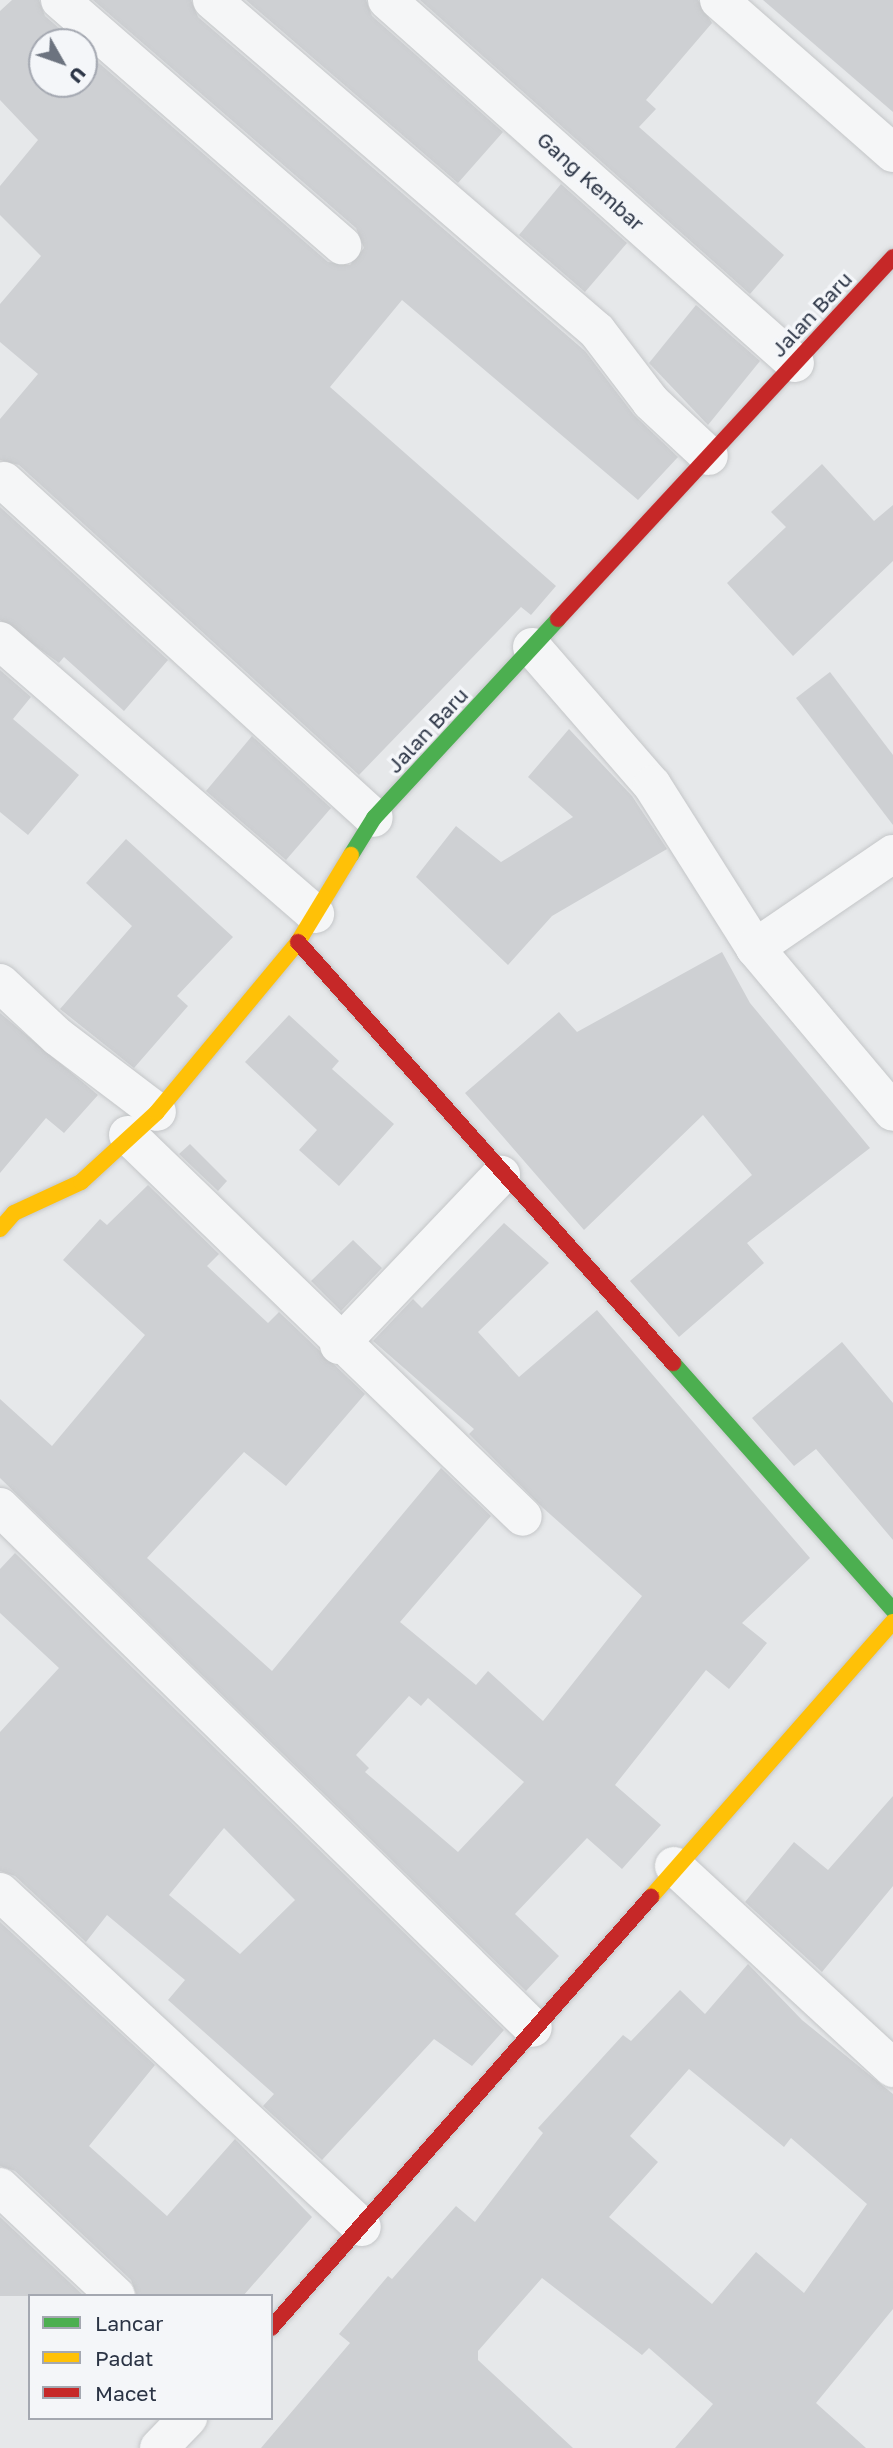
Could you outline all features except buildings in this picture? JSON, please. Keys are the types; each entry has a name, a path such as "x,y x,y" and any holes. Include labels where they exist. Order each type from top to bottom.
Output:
{"street":[{"path":"60,0 342,245"},
{"path":"212,0 597,331 651,402 709,456"},
{"name":"Gang Kembar","path":"387,0 795,363"},
{"path":"719,0 893,153"},
{"name":"Jalan Baru","path":"5,1214 81,1182 128,1135 157,1112 306,928 374,818 893,257"},
{"path":"4,481 374,818"},
{"path":"0,641 306,928 500,1175 893,1610"},
{"path":"533,647 652,785 755,948 893,1112"},
{"path":"755,948 893,854"},
{"path":"0,983 58,1037 157,1112"},
{"path":"128,1135 339,1345 523,1517"},
{"path":"339,1345 500,1175"},
{"path":"0,1507 533,2028"},
{"path":"273,2326 362,2227 674,1866 893,1622"},
{"path":"674,1866 893,2068"},
{"path":"0,1892 362,2227"},
{"path":"0,2187 114,2294"},
{"path":"159,2448 186,2420"}],"traffic: fast":[{"path":"351,855 374,818 558,619"},
{"path":"673,1363 893,1610"}],"traffic: slow":[{"path":"0,1229 14,1213 81,1182 157,1112 298,942 351,855"},
{"path":"651,1897 893,1622"}],"traffic: jam":[{"path":"558,619 893,257"},
{"path":"298,942 673,1363"},
{"path":"273,2326 651,1897"}]}
